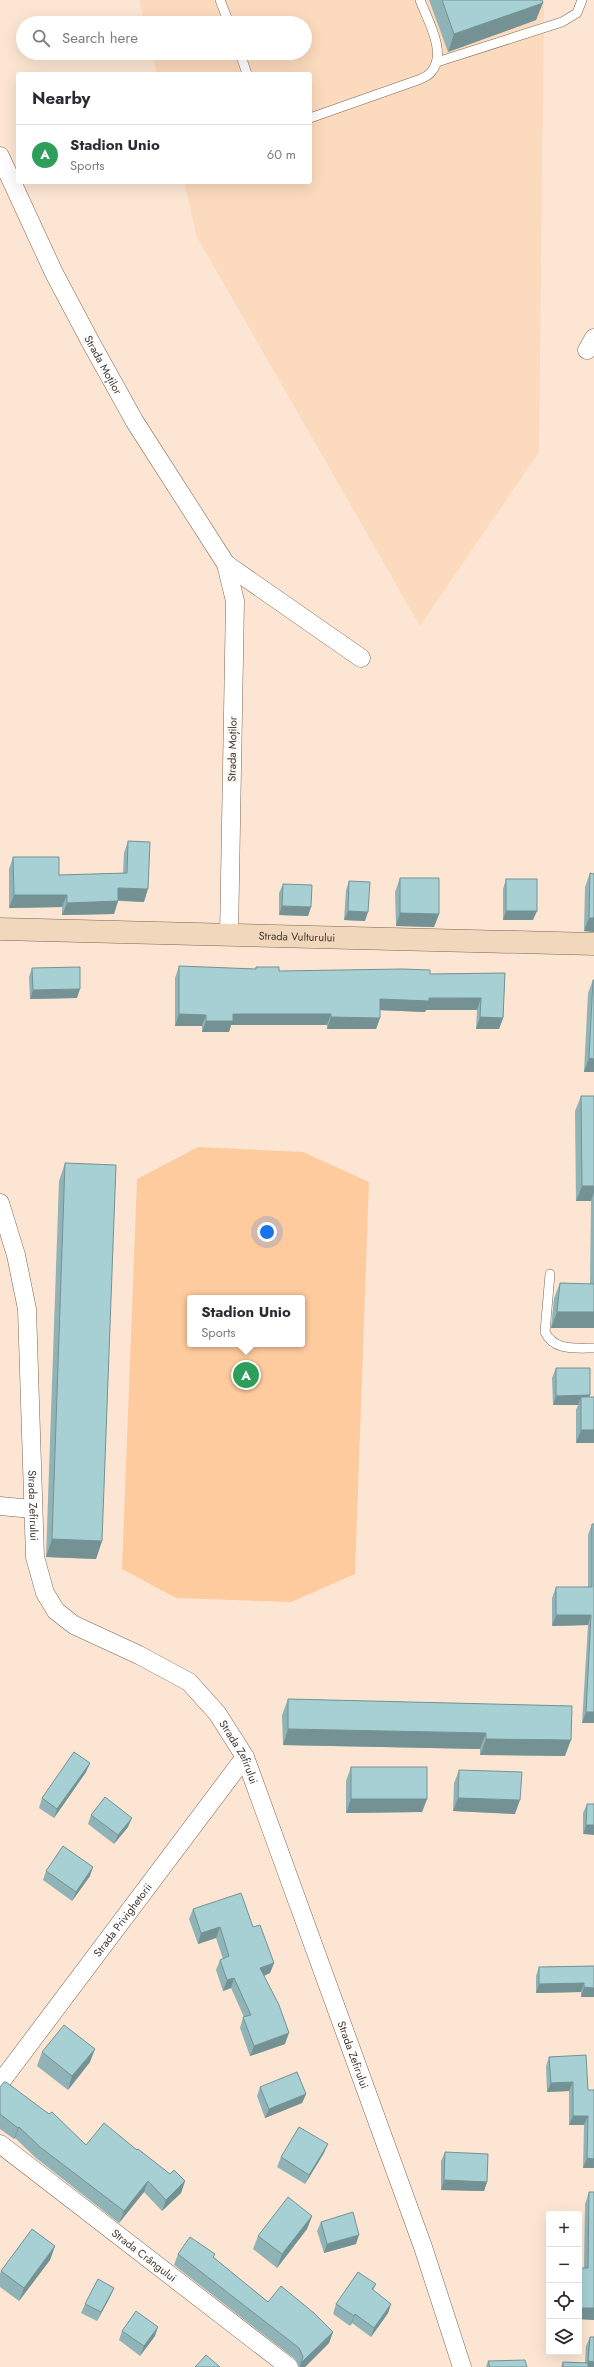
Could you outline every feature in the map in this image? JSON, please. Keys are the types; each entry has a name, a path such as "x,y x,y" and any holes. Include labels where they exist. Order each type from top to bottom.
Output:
{"street":[{"name":"Strada Moților","path":"0,156 54,273 90,341 135,422 226,564 235,601 229,936"},
{"name":"Strada Moților","path":"226,564 361,658"},
{"name":"Strada Vulturului","path":"0,929 229,936 594,944"},
{"name":"Strada Zefirului","path":"0,1203 16,1255 27,1309 32,1509 35,1557 45,1594 56,1611 74,1625 139,1655 189,1682 217,1713 245,1757 423,2247 462,2367"},
{"path":"0,1506 32,1509"},
{"name":"Strada Privighetorii","path":"0,2083 245,1757"},
{"name":"Strada Crângului","path":"0,2144 289,2367"}],"lane":[{"path":"220,0 226,16"},
{"path":"312,117 418,80 431,73 437,62 437,47 420,0"},
{"path":"437,62 562,22 577,13 582,0"},
{"path":"242,60 246,72"},
{"path":"550,1274 544,1332 548,1339 556,1346 594,1348"}],"shaded area":[{"path":"139,0 544,0 539,452 420,626 197,237 184,184 312,184 312,72 157,72 154,60 312,60 312,16 143,16"},
{"path":"198,1147 303,1152 369,1182 355,1574 291,1602 176,1598 122,1569 137,1179"}],"building":[{"path":"442,0 542,0 543,3 454,34"},
{"path":"128,841 150,842 148,889 118,888 118,901 67,903 67,895 14,895 13,857 59,857 59,875 127,873"},
{"path":"590,873 594,874 594,918 589,918"},
{"path":"400,878 439,878 439,914 400,913"},
{"path":"506,879 537,879 537,911 506,911"},
{"path":"349,881 370,882 368,912 348,911"},
{"path":"283,884 312,885 311,907 282,906"},
{"path":"179,966 256,969 256,967 279,967 279,971 402,969 430,970 430,974 505,973 503,1018 480,1017 481,998 429,998 429,1001 380,999 380,1018 331,1017 331,1014 233,1014 233,1021 206,1021 206,1015 179,1014"},
{"path":"80,967 80,989 33,990 32,968"},
{"path":"594,980 594,1059 589,1058"},
{"path":"581,1096 594,1096 594,1186 582,1186"},
{"path":"65,1163 116,1165 102,1541 52,1539"},
{"path":"560,1283 594,1284 594,1312 557,1312"},
{"path":"556,1368 590,1368 590,1395 556,1396"},
{"path":"581,1397 594,1397 594,1430 581,1430"},
{"path":"592,1524 594,1524 594,1712 586,1712 591,1615 556,1615 556,1587 592,1587"},
{"path":"288,1699 572,1706 571,1740 486,1739 486,1733 288,1729"},
{"path":"74,1752 90,1763 57,1809 42,1798"},
{"path":"351,1767 427,1767 427,1799 351,1799"},
{"path":"459,1770 522,1772 520,1800 458,1798"},
{"path":"105,1797 132,1818 118,1835 91,1815"},
{"path":"587,1804 594,1804 594,1825 586,1825"},
{"path":"63,1846 93,1867 76,1892 46,1871"},
{"path":"241,1893 253,1927 260,1925 274,1963 260,1968 279,2005 289,2033 254,2046 243,2017 251,2015 234,1978 227,1980 220,1960 229,1956 220,1927 201,1933 193,1909"},
{"path":"594,1966 594,1988 584,1987 584,1983 539,1984 539,1967"},
{"path":"64,2025 95,2049 72,2076 42,2052"},
{"path":"586,2055 588,2090 594,2090 594,2159 587,2158 588,2116 573,2116 573,2082 551,2083 549,2057"},
{"path":"297,2072 306,2094 269,2109 260,2087"},
{"path":"4,2082 49,2114 52,2112 86,2145 104,2123 170,2174 174,2170 185,2181 166,2200 148,2181 124,2211 40,2147 19,2127 18,2128 0,2114 0,2087"},
{"path":"299,2127 328,2144 309,2175 281,2157"},
{"path":"445,2152 488,2154 487,2182 444,2180"},
{"path":"589,2192 594,2192 594,2308 582,2308 582,2268 588,2268"},
{"path":"288,2197 312,2216 282,2254 258,2236"},
{"path":"353,2212 359,2235 327,2244 321,2222"},
{"path":"32,2229 55,2246 24,2288 1,2271"},
{"path":"190,2237 215,2254 213,2257 268,2302 281,2286 314,2313 333,2332 301,2363 303,2357 299,2348 178,2254"},
{"path":"358,2272 376,2284 372,2289 391,2304 374,2328 355,2314 354,2316 336,2304"},
{"path":"98,2279 114,2288 101,2312 85,2304"},
{"path":"136,2311 158,2327 144,2346 122,2331"},
{"path":"590,2337 594,2337 594,2362 588,2361"},
{"path":"206,2355 220,2367 195,2367"},
{"path":"525,2360 527,2367 490,2367 488,2361"},
{"path":"563,2362 588,2363 588,2367 563,2367"}],"place":[{"name":"Stadion Unio","path":"246,1375"}]}
